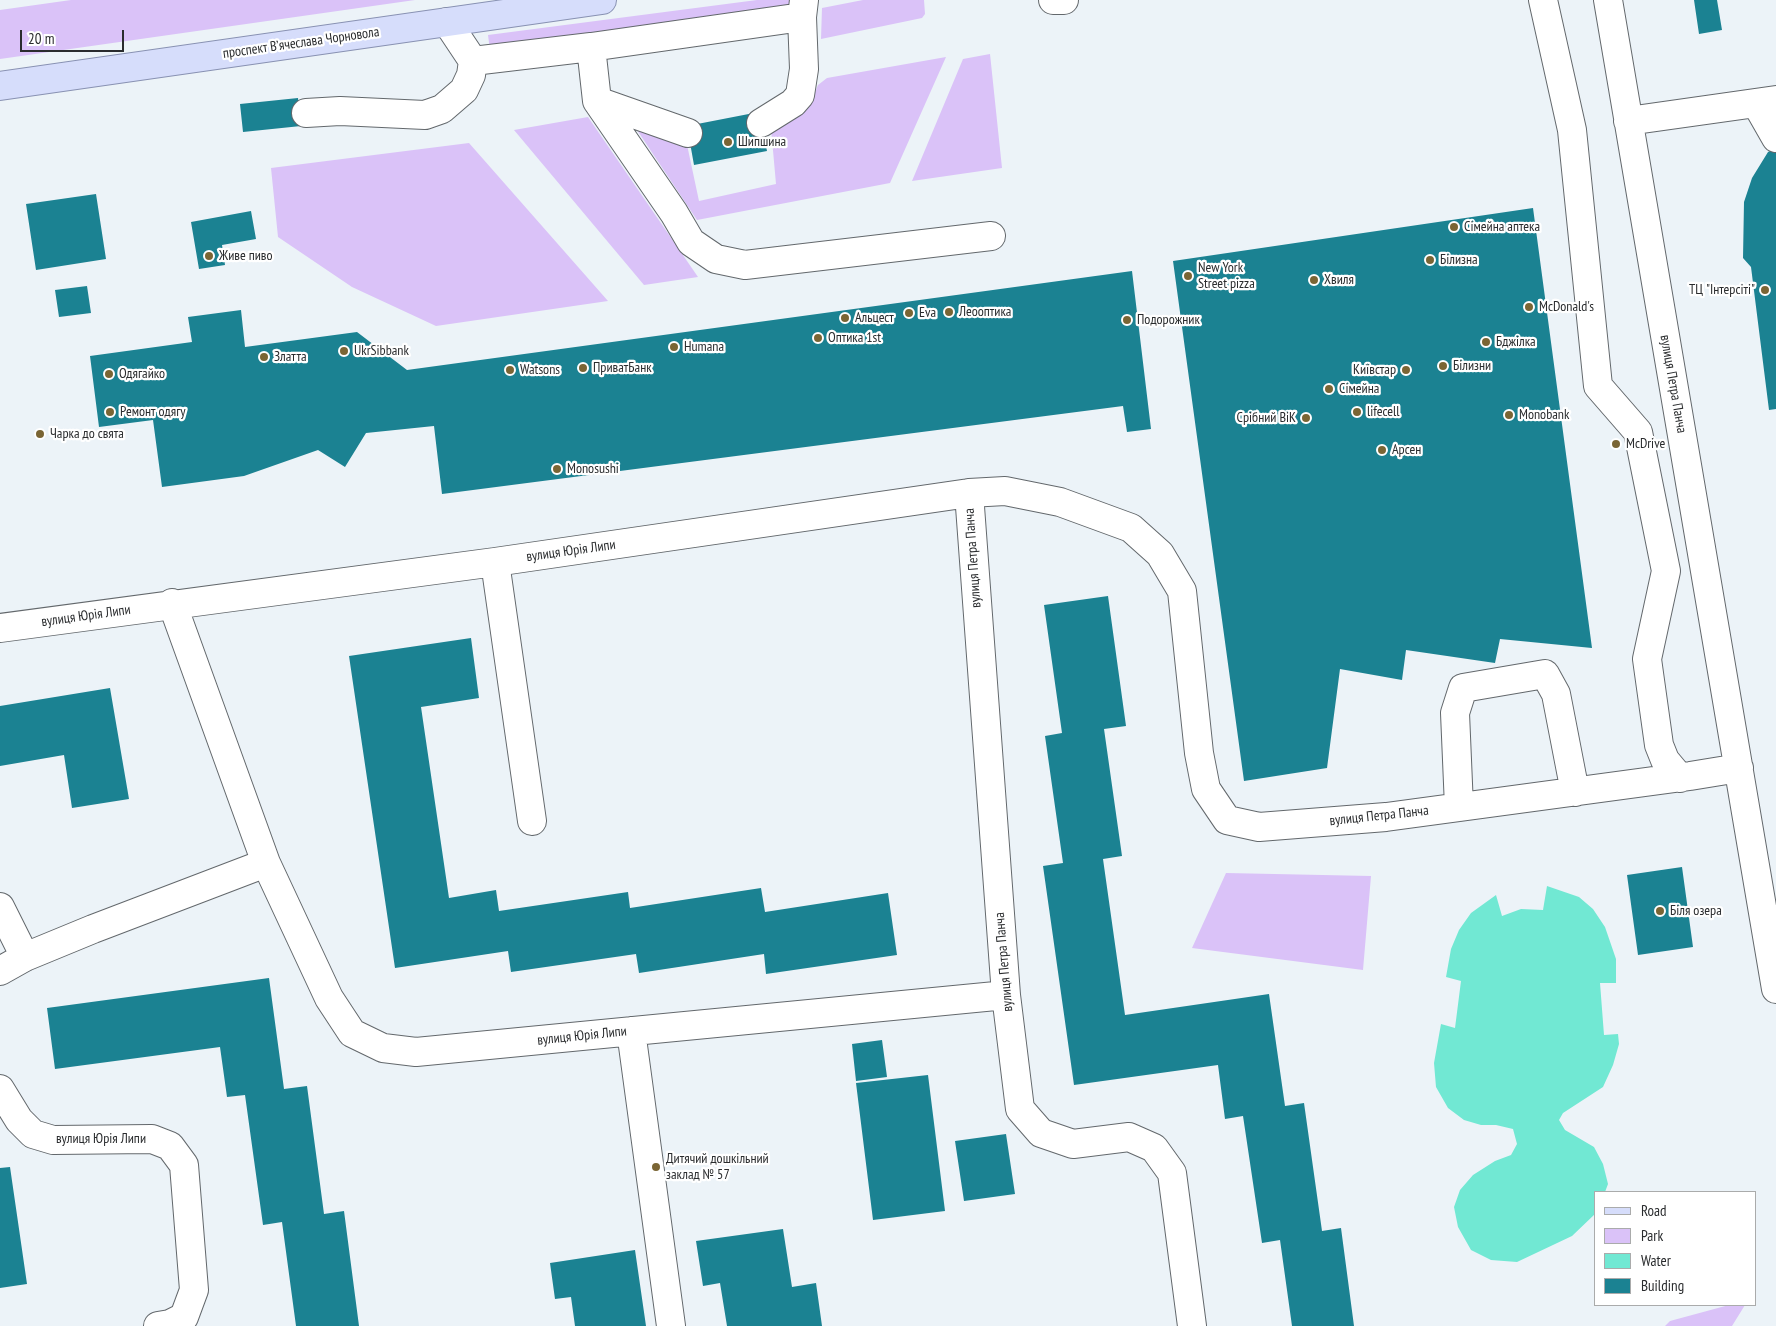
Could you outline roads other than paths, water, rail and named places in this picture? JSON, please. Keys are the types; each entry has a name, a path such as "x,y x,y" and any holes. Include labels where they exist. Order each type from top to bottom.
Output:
{"main road":[{"name":"проспект Вʼячеслава Чорновола","path":"0,86 602,0"}],"street":[{"path":"1053,0 1053,2 1064,0"},
{"path":"1543,0 1572,130 1598,386 1638,432 1666,571 1647,659 1660,746 1665,760 1680,778"},
{"name":"вулиця Петра Панча","path":"1608,0 1739,768 1774,961 1776,989"},
{"path":"473,61 591,47 803,9 804,69 800,95 793,103 761,123"},
{"path":"306,113 340,111 425,115 442,109 464,90 471,75 473,61 447,22"},
{"path":"591,47 597,101 674,212 691,242 716,258 745,265 991,236"},
{"path":"597,101 688,134"},
{"path":"1628,122 1766,101 1776,138"},
{"name":"вулиця Петра Панча","path":"1192,1326 1172,1173 1154,1148 1128,1137 1073,1144 1041,1133 1020,1109 1006,995 969,493 1005,491 1060,502 1131,528 1160,554 1182,591 1199,753 1206,789 1226,820 1259,827 1386,817 1680,778 1739,768"},
{"name":"вулиця Юрія Липи","path":"0,628 172,603 495,562 969,493"},
{"path":"495,562 532,821"},
{"name":"вулиця Юрія Липи","path":"172,603 266,863 329,998 352,1033 383,1048 416,1052 1006,995"},
{"path":"1459,807 1455,712 1463,688 1545,674 1556,694 1575,792"},
{"path":"0,971 25,957 266,863"},
{"path":"0,907 25,957"},
{"path":"631,1031 671,1326"},
{"name":"вулиця Юрія Липи","path":"0,1089 19,1120 32,1134 53,1140 152,1139 170,1146 184,1165 194,1290 184,1316 170,1324 158,1326"}],"water":[{"path":"1547,886 1579,897 1593,909 1605,927 1616,959 1616,983 1600,983 1604,1035 1618,1034 1619,1044 1613,1065 1603,1087 1563,1113 1559,1120 1565,1130 1594,1147 1603,1164 1608,1184 1605,1191 1594,1191 1594,1215 1572,1236 1517,1262 1491,1260 1471,1250 1458,1227 1454,1207 1460,1190 1473,1175 1495,1161 1511,1155 1517,1144 1513,1129 1496,1125 1481,1125 1464,1120 1448,1108 1436,1087 1434,1063 1441,1024 1455,1028 1461,981 1446,977 1451,949 1459,930 1471,913 1496,895 1502,916 1521,909 1543,910"}],"place":[{"name":"Шипшина","path":"728,142"},
{"name":"Сімейна аптека","path":"1454,227"},
{"name":"Живе пиво","path":"209,256"},
{"name":"Білизна","path":"1430,260"},
{"name":"New York Street pizza","path":"1188,276"},
{"name":"Хвиля","path":"1314,280"},
{"name":"ТЦ \"Інтерсіті\"","path":"1765,290"},
{"name":"McDonald's","path":"1529,307"},
{"name":"Леооптика","path":"949,312"},
{"name":"Eva","path":"909,313"},
{"name":"Альцест","path":"845,318"},
{"name":"Подорожник","path":"1127,320"},
{"name":"Оптика 1st","path":"818,338"},
{"name":"Бджілка","path":"1486,342"},
{"name":"Humana","path":"674,347"},
{"name":"UkrSibbank","path":"344,351"},
{"name":"Златта","path":"264,357"},
{"name":"Білизни","path":"1443,366"},
{"name":"ПриватБанк","path":"583,368"},
{"name":"Watsons","path":"510,370"},
{"name":"Київстар","path":"1406,370"},
{"name":"Одягайко","path":"109,374"},
{"name":"Сімейна","path":"1329,389"},
{"name":"Ремонт одягу","path":"110,412"},
{"name":"lifecell","path":"1357,412"},
{"name":"Monobank","path":"1509,415"},
{"name":"Срібний ВіК","path":"1306,418"},
{"name":"Чарка до свята","path":"40,434"},
{"name":"McDrive","path":"1616,444"},
{"name":"Арсен","path":"1382,450"},
{"name":"Monosushi","path":"557,469"},
{"name":"Біля озера","path":"1660,911"},
{"name":"Дитячий дошкільний заклад № 57","path":"656,1167"}]}
